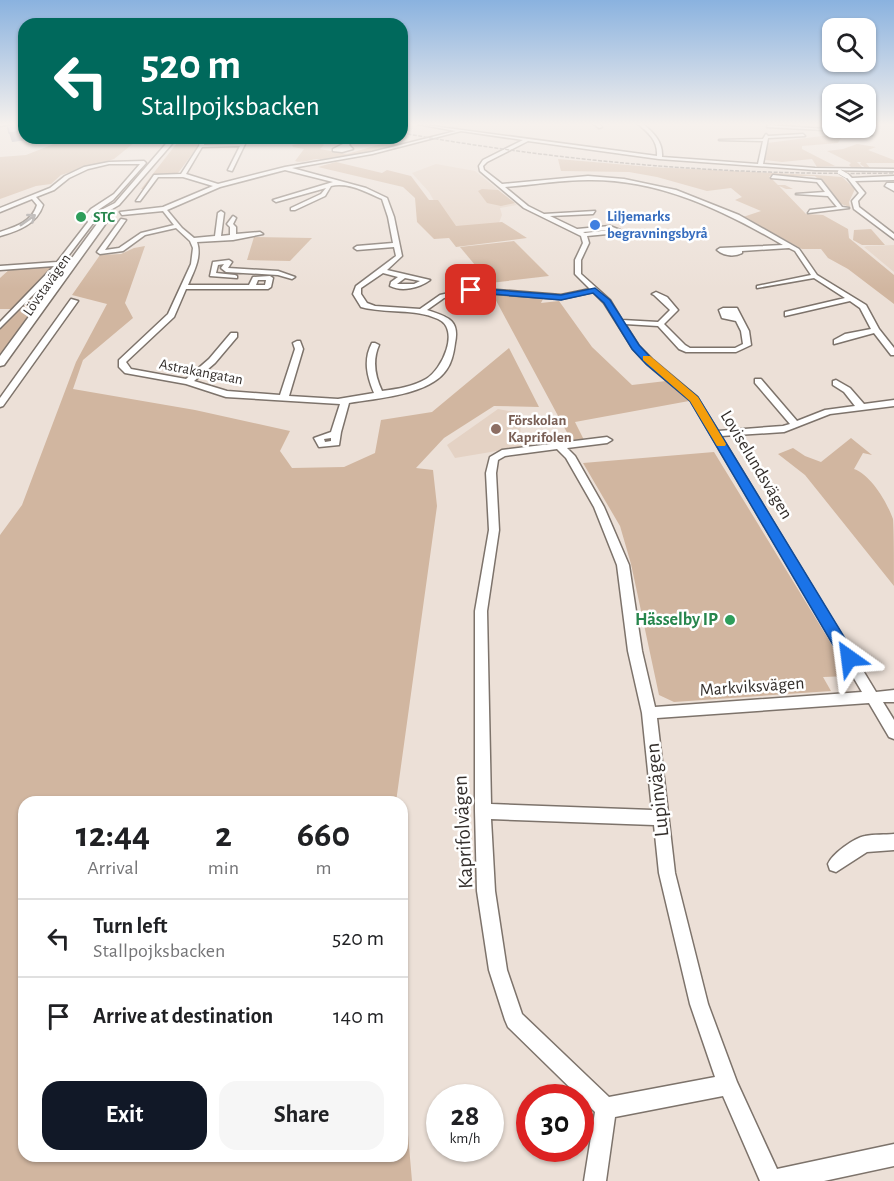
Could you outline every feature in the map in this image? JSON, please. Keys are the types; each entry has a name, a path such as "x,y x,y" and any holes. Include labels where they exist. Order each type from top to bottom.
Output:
{"street":[{"path":"0,210 52,189 64,179"},
{"path":"0,326 59,264 91,222 88,216 92,211 110,200 129,179"},
{"name":"Lövstavägen","path":"0,363 107,211 137,179"},
{"name":"Lövstavägen","path":"0,375 92,244 122,212 146,179"},
{"path":"138,200 154,179"},
{"path":"196,179 218,186"},
{"path":"92,211 122,212 164,209 218,186 244,179"},
{"path":"327,179 371,191 384,198 392,217 399,256 358,287 359,300 374,308 422,311 442,296 471,290 561,297 595,290"},
{"path":"492,179 526,207 578,232 618,231 610,228 578,232"},
{"path":"501,186 576,179"},
{"path":"608,179 624,180 674,191 751,222 791,246 797,250 814,276 866,311 876,330 894,353"},
{"path":"803,179 815,180 840,208"},
{"path":"850,179 862,193 855,201 856,208"},
{"path":"326,187 275,201 287,203 326,187 338,182"},
{"path":"293,209 323,195 326,187"},
{"path":"799,194 829,194"},
{"path":"0,234 36,215 40,205 32,196"},
{"path":"810,212 856,208 894,237"},
{"path":"164,209 193,240 260,234"},
{"path":"122,212 100,252 120,250 143,234 178,226"},
{"path":"544,215 593,212"},
{"path":"218,238 221,213"},
{"path":"734,215 723,216 738,224 751,222"},
{"path":"219,226 232,221 233,238"},
{"name":"Loviselundsvägen","path":"578,232 586,243 578,260 578,274 607,302 636,347 650,362 694,399 894,733"},
{"name":"Astrakangatan","path":"193,240 196,248 194,261 185,287 171,315 122,362 123,367 134,374 188,382 226,394 284,398 345,401 414,388 431,380 443,369 454,331 451,324 443,318 422,311"},
{"path":"357,248 397,245"},
{"path":"738,249 791,246"},
{"path":"185,287 268,287 270,278 212,275 215,263 229,262 224,268 226,270 278,273 292,277"},
{"path":"0,268 59,264"},
{"path":"380,270 404,276"},
{"path":"759,287 814,276"},
{"path":"252,286 255,278"},
{"path":"656,294 664,298 674,310 660,324"},
{"path":"788,314 851,299"},
{"path":"0,404 74,301"},
{"path":"621,322 660,324 682,347 689,350 716,351 736,350 747,345 745,331 738,318"},
{"path":"837,342 848,336 876,330"},
{"path":"188,382 212,361 234,335"},
{"path":"710,342 716,351"},
{"path":"284,398 299,350 297,343"},
{"path":"375,345 372,351 371,368 373,383 379,395"},
{"path":"758,381 796,425"},
{"path":"836,383 847,390 861,407"},
{"path":"334,434 345,401"},
{"path":"715,434 784,429 828,412 894,403"},
{"path":"560,447 607,440"},
{"name":"Lupinvägen","path":"560,447 570,456 600,507 623,565 635,651 649,713 659,818 667,873 699,1004 728,1085 772,1181 894,1155"},
{"name":"Kaprifolvägen","path":"560,447 502,453 494,459 491,473 494,530 481,611 480,755 486,891 498,970 515,1020 606,1108"},
{"name":"Markviksvägen","path":"649,713 894,696"},
{"path":"483,811 659,818"},
{"path":"836,864 864,844 894,842"},
{"path":"595,1181 606,1108 728,1085"}],"shaded area":[{"path":"0,179 56,179 51,184 36,186 0,199"},
{"path":"149,179 152,179 143,189 141,189"},
{"path":"369,179 413,179 429,200 438,200 456,226 502,222 527,238 456,247 449,238 434,239 417,222 415,198 403,187"},
{"path":"417,179 485,179 517,205 500,208 502,215 499,223 449,228 429,192"},
{"path":"665,179 772,179 778,185 785,185 793,189 779,186 806,214 823,215 848,229 849,238 894,275 894,304 848,269 828,258 821,249 802,249 743,217 761,211 735,200 742,197 731,188 707,191"},
{"path":"818,179 844,179 855,189 849,202 850,207 841,204"},
{"path":"498,190 515,203 501,206 487,203 478,191"},
{"path":"871,229 885,245 862,245 853,240 854,230"},
{"path":"254,237 312,238 290,261 247,260"},
{"path":"514,241 549,276 490,283 460,247"},
{"path":"894,245 894,272 864,247 867,246"},
{"path":"145,246 125,303 133,318 83,360 73,389 195,410 290,431 280,451 292,468 344,467 375,453 381,420 432,412 509,348 539,407 494,406 444,438 416,468 433,470 437,506 397,796 18,796 18,1162 408,1162 408,1135 412,1181 0,1181 0,535 22,505 76,362 107,304 72,295 100,255 121,254"},
{"path":"55,266 12,309 0,309 0,278 11,268"},
{"path":"55,273 58,276 0,356 0,329"},
{"path":"492,293 543,299 541,303 559,301 592,347 632,385 666,381 689,401 575,422 584,440 575,442 571,440"},
{"name":"Förskolan Kaprifolen","path":"498,409 520,413 521,447 455,458 447,445"},
{"path":"851,438 872,455 863,453 854,469 866,477 878,490 893,519 894,586 805,475 778,454 793,448 821,462"},
{"name":"Hässelby IP","path":"714,452 851,676 823,677 831,691 674,702 659,695 631,564 620,526 583,463"}],"slow traffic":[{"path":"646,358 694,399 721,444"}],"place":[{"name":"STC","path":"81,217"},
{"name":"Liljemarks begravningsbyrå","path":"595,225"},
{"name":"Förskolan Kaprifolen","path":"496,429"},
{"name":"Hässelby IP","path":"730,620"}],"route":[{"path":"471,290 561,297 595,290 607,302 636,347 650,362 694,399 849,658"}]}
